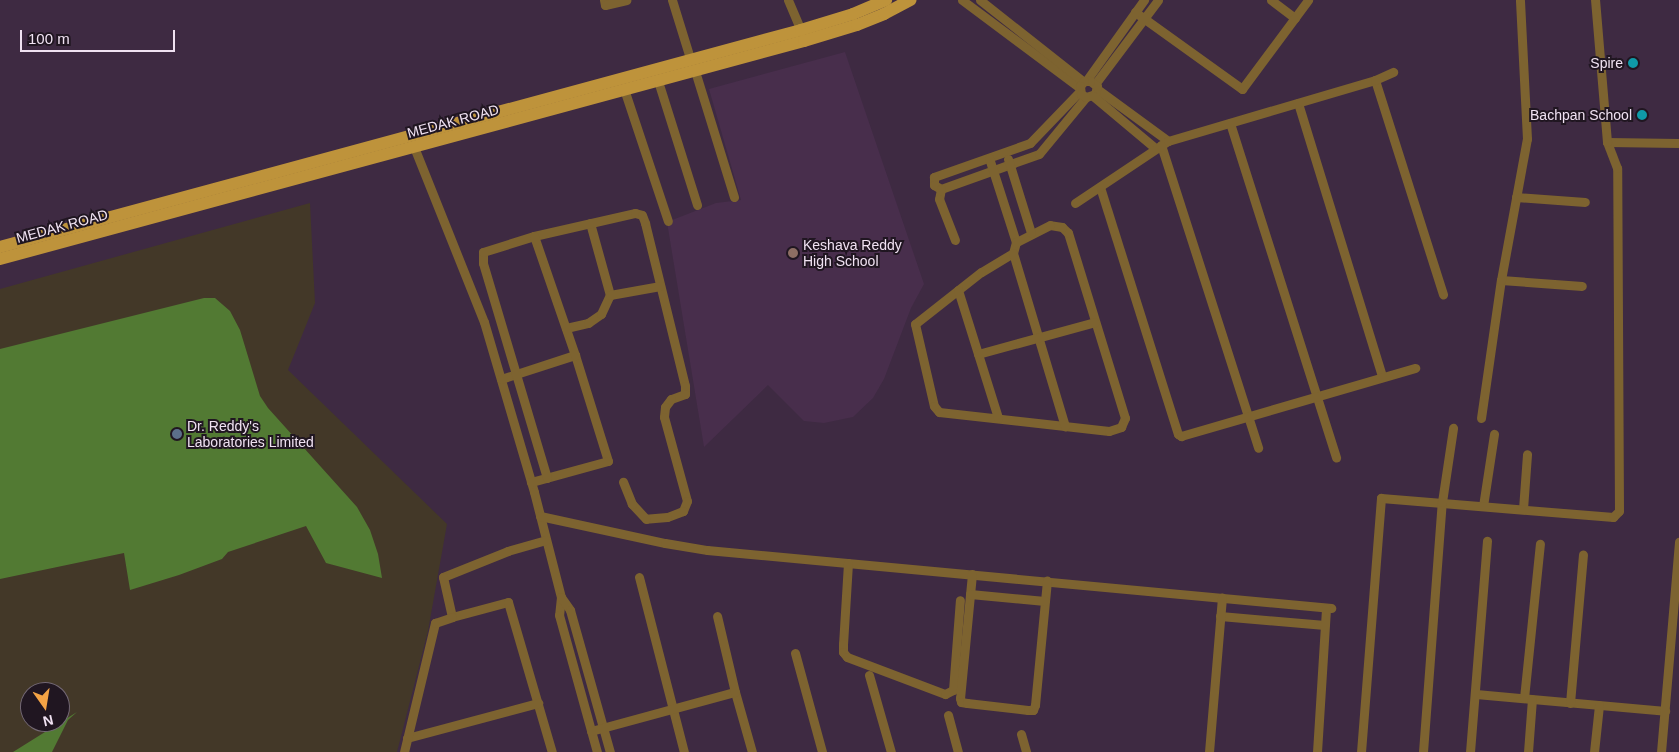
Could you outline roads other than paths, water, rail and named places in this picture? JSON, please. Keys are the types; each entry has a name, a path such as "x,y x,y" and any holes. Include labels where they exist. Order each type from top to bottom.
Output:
{"main road":[{"name":"MEDAK ROAD","path":"0,259 690,58 801,30 853,14 886,0"},
{"name":"MEDAK ROAD","path":"0,247 334,163 414,147 695,71 857,25 884,14 910,0"}],"street":[{"path":"604,0 605,5 626,0"},
{"path":"672,0 690,58"},
{"path":"788,0 801,30"},
{"path":"962,0 1162,144 1258,448"},
{"path":"980,0 992,3 1088,89 1162,144"},
{"path":"940,189 934,185 934,178 1030,143 1088,89 1144,0"},
{"path":"940,189 1040,154 1158,0"},
{"path":"1271,0 1295,18"},
{"path":"1135,12 1242,89 1308,0"},
{"path":"1481,418 1501,280 1527,140 1520,0"},
{"path":"1361,752 1380,498 1613,517 1619,511 1617,168 1607,142 1595,0"},
{"path":"982,16 992,3"},
{"path":"695,71 734,197"},
{"path":"1075,203 1162,144 1375,80 1393,72"},
{"path":"1375,80 1443,294"},
{"path":"658,81 697,205"},
{"path":"624,89 668,220"},
{"path":"1298,103 1382,376"},
{"path":"1230,123 1336,458"},
{"path":"1607,142 1679,143"},
{"path":"414,147 484,322 540,516 560,597 560,615 597,752"},
{"path":"1006,152 1031,233"},
{"path":"989,158 1016,242 1013,253 1064,426"},
{"path":"1100,186 1178,434 1186,436 1382,376 1416,368"},
{"path":"940,189 939,199 955,240"},
{"path":"1516,198 1585,202"},
{"path":"547,478 483,263 483,252 534,236 635,213 642,215 686,386 684,394 671,399 665,407 664,417 687,501 683,511 667,517 646,519 632,504 623,482"},
{"path":"566,328 588,323 601,314 610,295 590,223"},
{"path":"1013,253 981,272 915,324 934,406 939,412 1064,426 1109,431 1122,427 1125,422 1068,233 1057,225 1031,233 1016,242"},
{"path":"531,482 608,461 575,355 534,236"},
{"path":"1501,280 1582,286"},
{"path":"610,295 660,286"},
{"path":"958,290 998,418"},
{"path":"978,354 1095,322"},
{"path":"501,379 575,355"},
{"path":"1423,752 1442,502 1453,428"},
{"path":"1484,506 1494,434"},
{"path":"1522,509 1527,454"},
{"path":"540,516 665,543 707,550 1328,608 1325,625 1317,752"},
{"path":"452,617 442,577 508,551 546,540"},
{"path":"1470,752 1487,541"},
{"path":"1661,752 1679,542"},
{"path":"1528,752 1528,699 1540,544"},
{"path":"1570,703 1583,555"},
{"path":"848,563 843,652 847,657 945,694 953,690 960,600"},
{"path":"972,574 961,702 1028,710 1033,710 1035,705 1047,581"},
{"path":"639,577 684,752"},
{"path":"970,594 1045,601"},
{"path":"560,597 570,610 610,752"},
{"path":"1209,752 1222,598"},
{"path":"404,752 435,623 508,602 552,752"},
{"path":"717,616 735,692 752,752"},
{"path":"1220,616 1325,625"},
{"path":"795,653 822,752"},
{"path":"869,675 891,752"},
{"path":"591,731 735,692"},
{"path":"1476,694 1664,712"},
{"path":"407,738 538,703"},
{"path":"1594,752 1599,705"},
{"path":"948,716 958,752"},
{"path":"1021,734 1026,752"}],"place":[{"name":"Spire","path":"1633,63"},
{"name":"Bachpan School","path":"1642,115"},
{"name":"Keshava Reddy High School","path":"793,253"},
{"name":"Dr. Reddy's Laboratories Limited","path":"177,434"}]}
